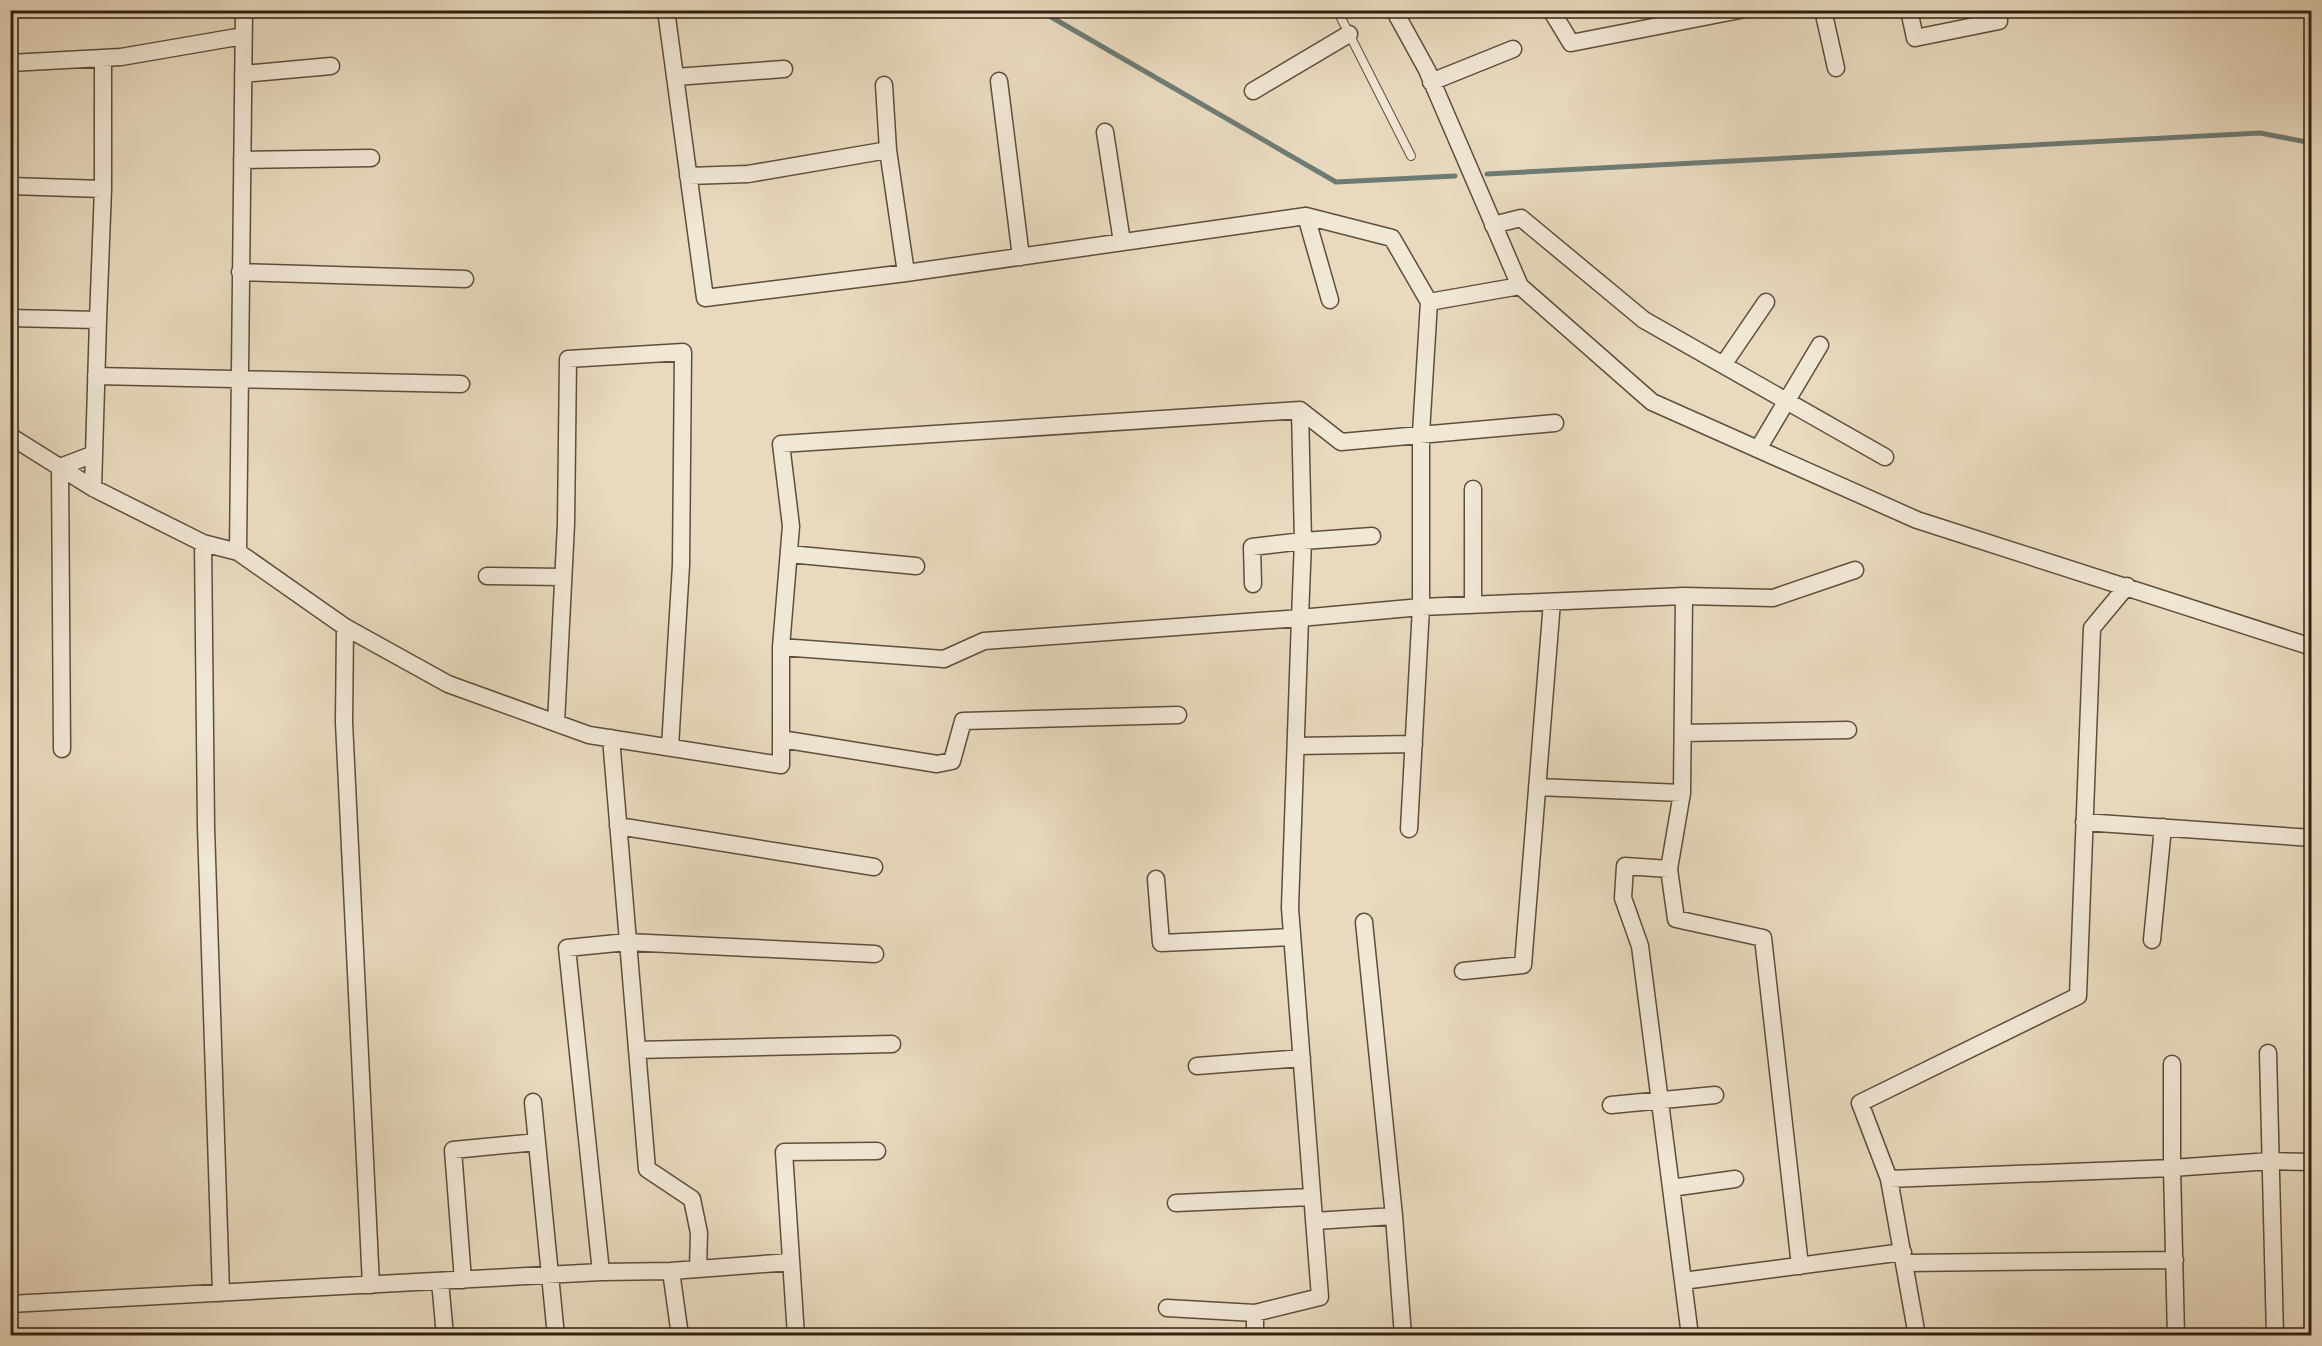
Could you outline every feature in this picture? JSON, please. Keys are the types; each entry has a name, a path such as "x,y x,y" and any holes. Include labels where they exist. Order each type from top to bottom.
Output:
{"street":[{"path":"238,552 238,381 244,10"},
{"path":"666,10 705,298 906,273 1306,216 1392,238 1429,302 1421,433 1420,607 1409,829"},
{"path":"1394,10 1431,82 1520,286 1652,402 1917,520 2312,647"},
{"path":"1551,10 1571,42 1740,10"},
{"path":"1823,10 1836,68"},
{"path":"1909,10 1915,38 1999,21 1997,10"},
{"path":"1253,91 1349,34"},
{"path":"10,63 103,58 243,36"},
{"path":"1431,82 1513,48"},
{"path":"93,488 103,189 103,58"},
{"path":"243,74 331,66"},
{"path":"675,77 784,69"},
{"path":"999,81 1021,257"},
{"path":"884,84 888,150 906,273"},
{"path":"1105,132 1122,242"},
{"path":"688,176 748,174 888,150"},
{"path":"242,160 371,158"},
{"path":"10,186 103,189"},
{"path":"1306,216 1329,300"},
{"path":"1493,225 1521,218 1644,321 1885,457"},
{"path":"240,272 465,279"},
{"path":"1429,302 1520,286"},
{"path":"1723,365 1766,303"},
{"path":"10,318 98,320"},
{"path":"1758,449 1820,345"},
{"path":"556,723 564,577 568,358 683,352 681,565 670,747"},
{"path":"96,376 238,381 461,384"},
{"path":"1167,1308 1255,1313 1320,1297 1290,908 1303,541 1300,410"},
{"path":"10,436 93,488 211,546 238,552 345,627 448,684 589,735 781,765 781,647 791,526 781,444 1300,410 1341,442 1421,433 1555,423"},
{"path":"60,467 94,454"},
{"path":"60,467 62,749"},
{"path":"1473,489 1473,605"},
{"path":"1253,584 1252,547 1372,536"},
{"path":"211,546 204,569 206,826 221,1293"},
{"path":"789,554 916,566"},
{"path":"781,647 944,659 984,641 1420,607 1684,596 1773,598 1855,570"},
{"path":"487,576 564,577"},
{"path":"1917,1335 1889,1179 1860,1103 2078,996 2092,628 2127,586"},
{"path":"1684,596 1682,793 1669,869 1676,920 1763,938 1800,1266"},
{"path":"1463,970 1523,965 1552,602"},
{"path":"345,627 344,722 371,1285"},
{"path":"781,739 937,764 952,761 963,721 1178,715"},
{"path":"1683,733 1848,730"},
{"path":"611,738 647,1169 692,1199 699,1233 698,1269"},
{"path":"1296,746 1414,744"},
{"path":"1537,787 1682,793"},
{"path":"2084,822 2312,838"},
{"path":"618,826 874,867"},
{"path":"2152,940 2163,828"},
{"path":"1669,869 1625,866 1623,898 1640,946 1690,1335"},
{"path":"1156,879 1161,943 1292,937"},
{"path":"1364,922 1394,1216 1403,1335"},
{"path":"601,1272 567,948 627,942 874,954"},
{"path":"637,1050 892,1044"},
{"path":"2268,1053 2275,1335"},
{"path":"1197,1066 1302,1058"},
{"path":"2172,1064 2176,1335"},
{"path":"1611,1105 1715,1095"},
{"path":"533,1102 556,1335"},
{"path":"463,1280 453,1150 537,1142"},
{"path":"796,1335 784,1152 877,1151"},
{"path":"1889,1179 2172,1168 2270,1161 2312,1162"},
{"path":"1671,1188 1735,1179"},
{"path":"1176,1203 1312,1197"},
{"path":"1314,1221 1394,1216"},
{"path":"1683,1281 1800,1266 1904,1258 2175,1260"},
{"path":"10,1304 601,1272 671,1271 790,1262"},
{"path":"671,1271 680,1335"},
{"path":"440,1281 445,1335"},
{"path":"1255,1313 1255,1335"}],"lane":[{"path":"1337,10 1411,156"}],"waterway":[{"path":"1039,10 1336,182 1455,176"},
{"path":"1487,174 2260,133 2312,143"}]}
